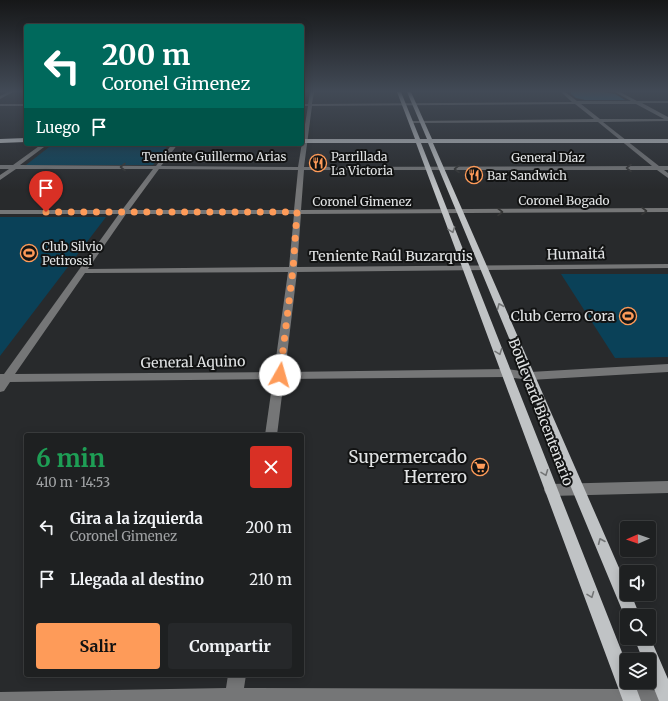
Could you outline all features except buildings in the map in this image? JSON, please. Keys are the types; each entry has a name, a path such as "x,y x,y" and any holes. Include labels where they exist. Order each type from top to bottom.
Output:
{"main road":[{"name":"Boulevard Bicentenario","path":"412,125 631,699"},
{"name":"Boulevard Bicentenario","path":"423,125 629,609"},
{"path":"0,141 24,140"},
{"path":"304,141 668,141"},
{"path":"645,645 668,700"}],"street":[{"path":"604,125 668,176"},
{"path":"0,178 42,146"},
{"path":"0,388 4,378 173,146"},
{"path":"271,433 293,269 303,146"},
{"name":"Teniente Guillermo Arias","path":"0,167 428,168"},
{"name":"General Díaz","path":"428,168 668,168"},
{"name":"Coronel Bogado","path":"461,212 668,210"},
{"name":"Coronel Gimenez","path":"0,212 461,212"},
{"name":"Humaitá","path":"484,268 668,266"},
{"name":"Teniente Raúl Buzarquis","path":"82,271 484,268"},
{"name":"General Aquino","path":"4,378 507,373 530,376 668,368"},
{"path":"551,490 668,487"},
{"path":"234,697 237,677"},
{"path":"0,701 234,697 668,700"}],"shaded area":[{"path":"50,146 167,146 153,165 26,165"},
{"path":"0,217 106,217 0,356"},
{"name":"Club Cerro Cora","path":"561,274 668,274 668,357 615,358"}],"place":[{"name":"Parrillada La Victoria","path":"318,163"},
{"name":"Bar Sandwich","path":"474,175"},
{"name":"Club Silvio Petirossi","path":"29,253"},
{"name":"Club Cerro Cora","path":"628,316"},
{"name":"Supermercado Herrero","path":"480,467"}],"route":[{"path":"46,212 297,212 293,269 280,375"}]}
